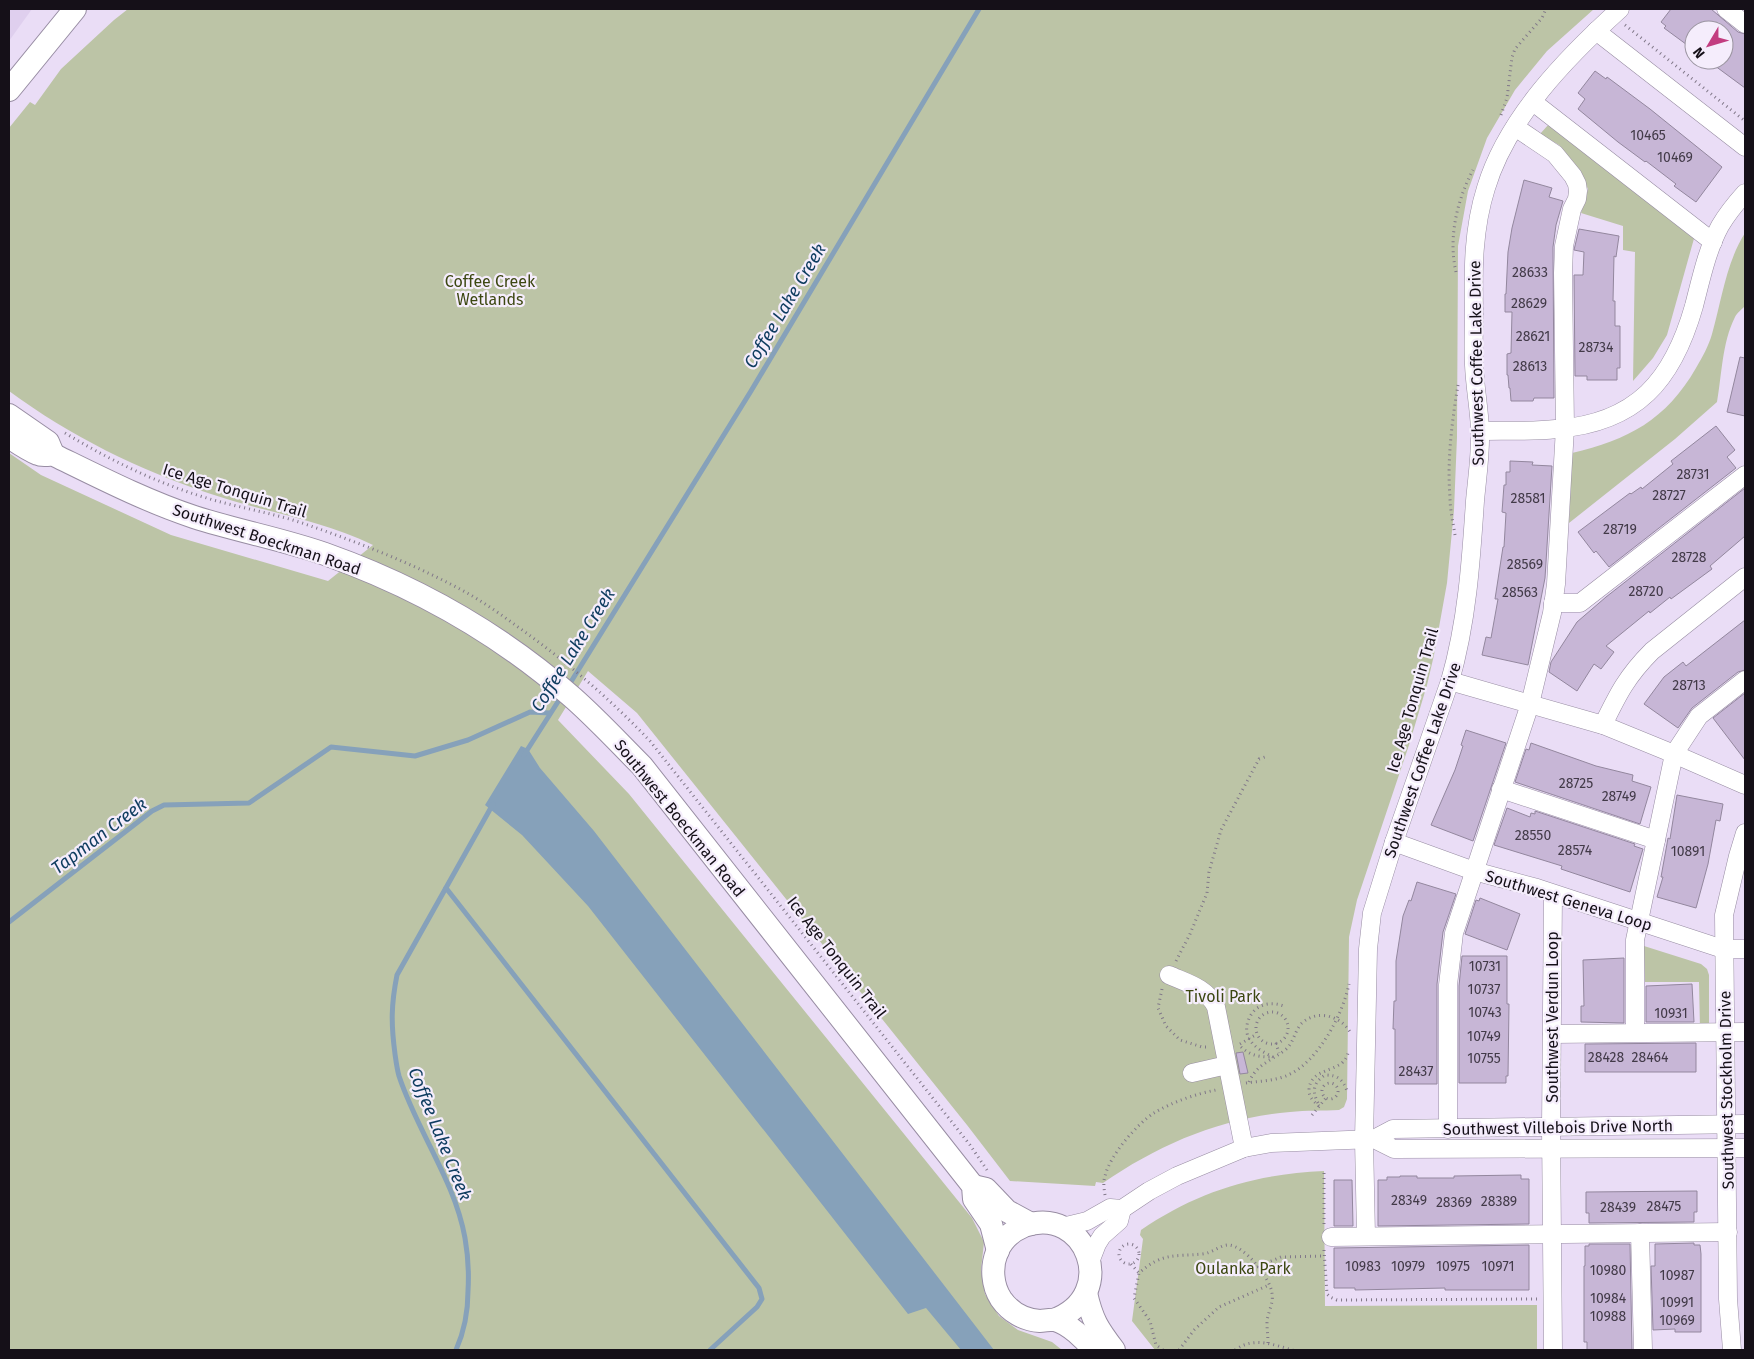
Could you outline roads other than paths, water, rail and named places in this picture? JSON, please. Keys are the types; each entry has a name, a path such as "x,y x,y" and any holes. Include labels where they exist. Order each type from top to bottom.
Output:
{"main road":[{"path":"9,90 75,9"},
{"name":"Southwest Boeckman Road","path":"9,415 48,442 53,454"},
{"name":"Southwest Boeckman Road","path":"9,437 40,455 53,454 96,477 164,506 194,517 324,554 399,585 470,622 513,650 583,707 642,766 974,1186 986,1189 1007,1212 1031,1224"},
{"name":"Southwest Boeckman Road","path":"974,1186 974,1199 991,1224 998,1251"},
{"name":"Southwest Boeckman Road","path":"1062,1227 1049,1223 1031,1224 1013,1232 1002,1243 994,1262 993,1272 996,1290 1009,1308 1024,1317 1038,1321 1054,1320 1080,1335 1093,1350"},
{"path":"1054,1320 1072,1311 1080,1303 1091,1278 1090,1262 1082,1244 1074,1235 1062,1227"},
{"path":"1086,1293 1097,1328 1114,1350"}],"street":[{"path":"1726,9 1745,24"},
{"name":"Southwest Coffee Lake Drive","path":"1366,1236 1369,1140 1369,940 1372,913 1394,842 1450,681 1457,656 1470,574 1480,431 1474,364 1474,258 1476,231 1486,187 1506,125 1533,102 1563,65 1618,11"},
{"path":"1596,31 1745,147"},
{"path":"1533,102 1713,242"},
{"path":"1448,1129 1448,985 1454,933 1530,704 1556,584 1565,428 1562,273 1564,246 1572,209 1578,192 1573,176 1555,154 1506,125"},
{"path":"1480,431 1565,428 1608,418 1627,409 1646,395 1664,376 1676,356 1719,227 1745,193"},
{"path":"1553,603 1580,603 1745,475"},
{"path":"1603,725 1620,691 1638,665 1652,651 1745,577"},
{"path":"1636,1032 1634,940 1674,754 1700,716 1745,680"},
{"path":"1450,681 1603,725 1745,785"},
{"path":"1501,789 1656,840"},
{"name":"Southwest Stockholm Drive","path":"1732,1350 1728,1299 1723,949 1724,915 1740,867 1745,833"},
{"name":"Southwest Geneva Loop","path":"1394,842 1474,871 1553,894 1723,949 1745,949"},
{"name":"Southwest Verdun Loop","path":"1553,894 1551,1127 1553,1350"},
{"path":"1169,976 1205,991 1212,998 1216,1007 1231,1046 1227,1065 1244,1148"},
{"path":"1552,1034 1745,1032"},
{"path":"1192,1073 1227,1065"},
{"name":"Southwest Villebois Drive North","path":"1369,1140 1392,1129 1745,1124"},
{"name":"Southwest Villebois Drive North","path":"1062,1227 1087,1221 1110,1208 1122,1209 1177,1176 1244,1148 1271,1142 1369,1140 1394,1149 1745,1148"},
{"name":"Southwest Villebois Drive North","path":"1090,1262 1102,1236 1119,1221 1122,1209"},
{"path":"1326,1237 1728,1232"},
{"path":"1640,1233 1642,1350"}],"water":[{"path":"521,746 528,749 540,768 594,831 994,1350 961,1350 926,1308 908,1314 588,906 522,835 485,805"}],"waterway":[{"name":"Coffee Lake Creek","path":"569,685 751,391 979,9"},
{"name":"Coffee Lake Creek","path":"524,755 561,697"},
{"name":"Tapman Creek","path":"9,922 152,811 164,805 249,803 331,747 415,756 468,740 530,712 550,713"},
{"name":"Coffee Lake Creek","path":"456,1350 463,1329 467,1306 468,1271 465,1238 453,1196 399,1076 392,1014 397,975 493,804"},
{"path":"446,888 759,1288 762,1299 757,1307 710,1350"}],"park label":[{"name":"Coffee Creek Wetlands","path":"490,290"},
{"name":"Tivoli Park","path":"1223,996"},
{"name":"Oulanka Park","path":"1243,1268"}]}
